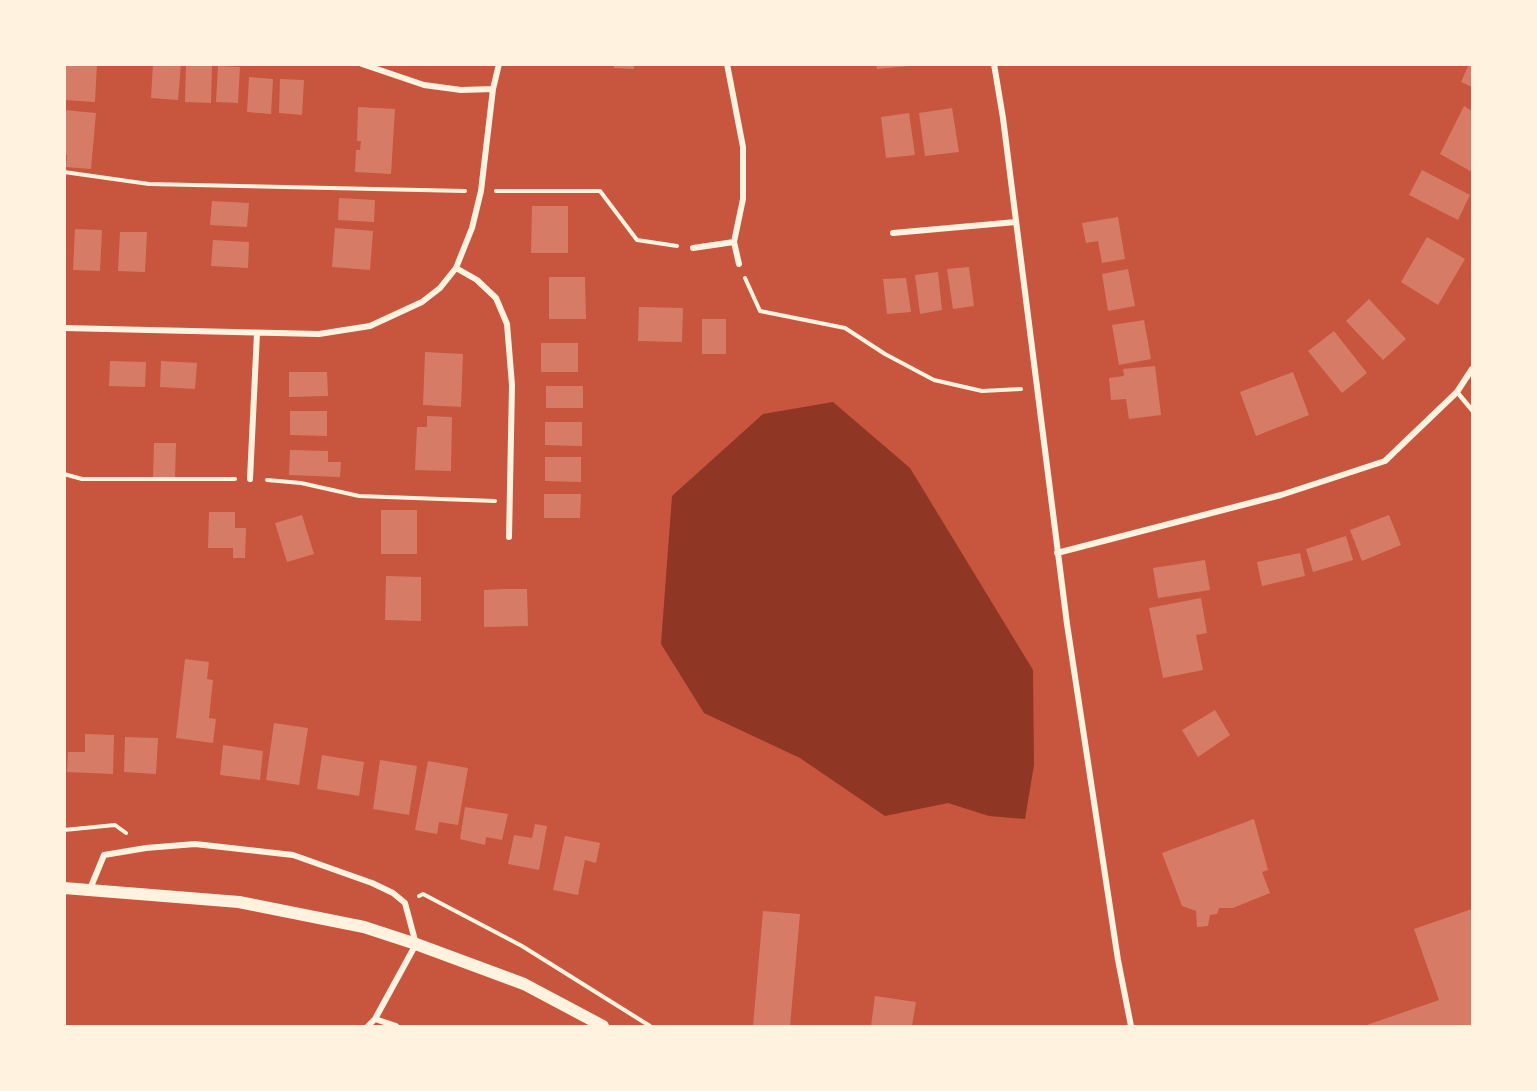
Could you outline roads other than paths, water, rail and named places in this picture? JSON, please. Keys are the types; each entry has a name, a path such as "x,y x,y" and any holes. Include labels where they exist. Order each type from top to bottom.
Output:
{"main road":[{"path":"64,888 239,902 364,927 524,984 603,1026"}],"street":[{"path":"362,64 424,86 461,90 493,89"},
{"path":"64,328 319,334 370,326 422,302 440,288 456,268 472,228 481,191 493,89 499,64"},
{"path":"727,64 743,147 743,199 734,242 739,264"},
{"path":"994,64 1003,118 1067,624 1118,960 1131,1026"},
{"path":"893,233 1016,222"},
{"path":"693,248 734,242"},
{"path":"456,268 477,280 496,298 507,324 512,385 509,537"},
{"path":"250,479 257,333"},
{"path":"1057,552 1281,495 1385,461 1457,392 1473,369"},
{"path":"90,889 104,855 146,848 195,844 293,855 372,883 393,893 405,903 416,944 375,1019 368,1026"},
{"path":"375,1019 396,1026"}],"lane":[{"path":"1457,392 1473,410"}]}
